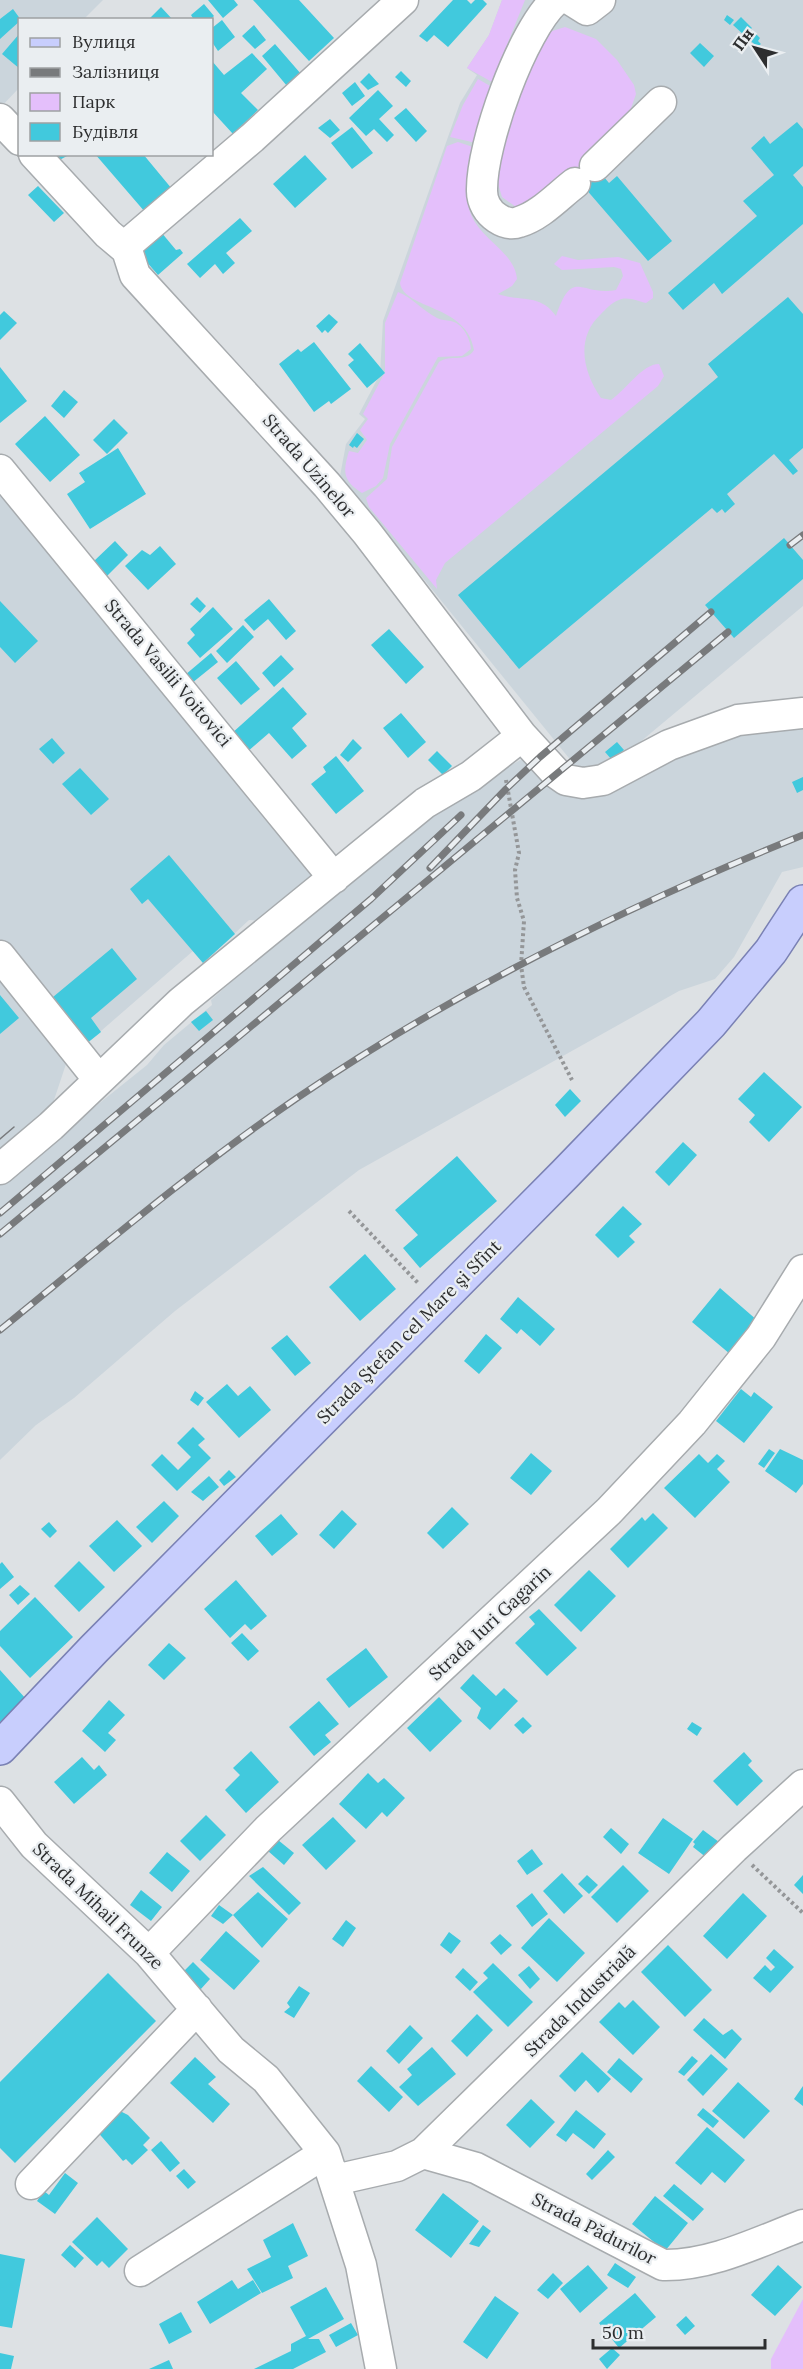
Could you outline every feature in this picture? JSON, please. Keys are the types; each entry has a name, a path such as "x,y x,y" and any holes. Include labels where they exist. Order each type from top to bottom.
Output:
{"main road":[{"name":"Strada Ştefan cel Mare şi Sfînt","path":"0,1749 102,1641 437,1304 711,1023 771,951 801,910"}],"street":[{"path":"36,156 108,234 127,250 130,242 140,232 252,138 402,0"},
{"path":"556,0 529,39 500,107 490,138 482,191 484,204 494,217 509,223 517,223 539,211 585,174 661,102"},
{"path":"571,0 587,10 600,0"},
{"path":"0,119 18,138"},
{"name":"Strada Uzinelor","path":"127,250 129,263 143,286 291,445 367,533 512,745 573,782 594,783 614,776 669,745 713,728 759,716 803,713"},
{"name":"Strada Vasilii Voitovici","path":"0,470 334,878"},
{"path":"0,1169 51,1126 181,1002 425,803 471,776 512,745"},
{"path":"0,956 99,1080"},
{"name":"Strada Iuri Gagarin","path":"149,1953 268,1829 609,1511 706,1406 761,1338 803,1270"},
{"name":"Strada Industrială","path":"330,2166 397,2166 423,2153 734,1848 803,1785"},
{"name":"Strada Mihail Frunze","path":"0,1802 34,1845 149,1953 231,2050 266,2079 330,2166 361,2265 381,2369"},
{"path":"32,2184 197,2008"},
{"name":"Strada Pădurilor","path":"423,2153 477,2168 663,2265 686,2265 716,2257 803,2225"},
{"path":"140,2271 330,2166"}],"path":[{"path":"512,745 507,768 506,789 519,853 515,870 517,898 522,908 524,921 521,965 525,987 572,1080"},
{"path":"349,1211 437,1304"},
{"path":"734,1848 803,1913"}],"shaded area":[{"path":"0,0 103,0 85,18 18,18 18,89 0,108"},
{"path":"502,0 803,0 803,606 609,768 577,768 340,476 346,444 365,419 359,414 380,374 383,321 460,103 477,75 467,68 489,35"},
{"path":"0,486 313,874 312,879 262,921 249,920 203,963 193,951 67,1061 48,1118 0,1157"},
{"path":"803,721 803,867 782,872 734,957 715,979 679,991 359,1170 175,1311 74,1398 36,1425 0,1460 0,1183 147,1065 164,1045 212,1005 211,1000 431,803 483,781 524,758 564,787 727,732"}],"green space":[{"path":"502,0 525,0 492,82 467,68 489,35"},
{"path":"565,27 596,39 617,60 634,85 636,94 630,111 579,166 550,190 516,207 502,197 496,177 511,105 546,33"},
{"path":"478,79 492,87 476,143 450,137 463,105"},
{"path":"458,142 473,147 468,189 470,212 481,230 504,253 515,269 517,279 512,286 498,294 536,301 550,309 556,316 562,301 573,288 616,290 623,276 621,269 614,267 562,270 554,264 562,256 578,260 618,257 640,263 653,292 653,298 646,303 625,298 611,304 601,314 593,323 585,344 586,366 601,398 611,400 641,372 653,365 659,364 664,376 658,386 445,563 436,580 437,589 369,507 366,498 387,479 392,447 439,362 467,356 474,350 469,335 460,324 412,298 404,292 400,283 447,146"},
{"path":"398,292 437,318 459,325 469,340 471,349 462,356 438,357 390,444 383,478 376,486 362,493 348,479 346,464 349,451 358,453 367,440 360,430 368,419 363,414 385,372 385,323"},
{"path":"803,2299 803,2369 771,2369 771,2359"}],"building":[{"path":"208,0 234,0 238,5 223,18"},
{"path":"253,0 299,0 334,38 309,61"},
{"path":"453,0 467,0 471,4 475,0 483,0 487,4 448,47 434,35 427,42 419,36"},
{"path":"204,4 214,16 212,18 193,18 191,15"},
{"path":"161,7 171,18 150,18"},
{"path":"13,9 20,18 18,23 0,39 0,19"},
{"path":"727,15 734,20 730,25 724,20"},
{"path":"741,17 752,28 744,35 733,25"},
{"path":"222,20 235,37 218,51 213,44 213,27"},
{"path":"254,25 266,40 255,49 242,36"},
{"path":"753,31 760,38 758,41 761,44 757,47 747,37"},
{"path":"18,35 18,67 2,54"},
{"path":"700,43 714,56 704,67 690,53"},
{"path":"275,44 301,74 287,86 262,56"},
{"path":"252,53 267,69 241,93 258,110 233,134 213,112 213,62 224,75"},
{"path":"401,71 411,81 406,87 395,77"},
{"path":"369,73 379,84 368,90 360,82"},
{"path":"355,82 365,96 352,106 342,93"},
{"path":"378,90 393,106 379,119 394,135 387,142 374,129 366,136 349,118"},
{"path":"406,108 427,131 416,142 394,118"},
{"path":"330,119 340,130 330,138 318,128"},
{"path":"797,122 803,129 803,166 793,175 803,187 803,224 722,294 714,283 683,310 668,293 757,216 743,201 774,175 751,148 764,136 770,144"},
{"path":"352,127 373,153 352,169 331,143"},
{"path":"305,155 327,179 295,208 273,184"},
{"path":"43,156 67,156 48,166"},
{"path":"97,156 145,156 172,189 145,212"},
{"path":"589,159 609,183 617,176 672,241 648,261 572,173"},
{"path":"38,186 64,213 54,222 28,195"},
{"path":"240,218 252,231 226,253 235,263 223,274 215,264 200,278 187,264"},
{"path":"161,232 176,250 180,249 183,253 158,275 138,252"},
{"path":"788,297 803,314 803,448 789,460 798,471 793,475 774,454 727,494 735,504 725,513 722,509 717,513 712,508 519,669 458,595 718,377 708,364"},
{"path":"4,311 17,323 0,340 0,315"},
{"path":"329,314 338,322 328,333 325,330 322,333 316,326"},
{"path":"314,342 351,389 331,404 329,401 314,412 279,364 298,349 301,352"},
{"path":"360,343 385,373 367,388 348,365 354,360 348,354"},
{"path":"0,367 27,401 0,423"},
{"path":"64,390 78,402 64,418 51,406"},
{"path":"45,416 80,455 50,482 15,444"},
{"path":"114,419 128,433 107,454 93,440"},
{"path":"357,433 364,439 357,448 354,446 353,448 349,445"},
{"path":"118,448 146,494 90,529 67,494 85,482 79,473"},
{"path":"784,538 803,560 803,579 734,638 705,605"},
{"path":"115,541 128,555 107,576 94,561"},
{"path":"160,546 176,564 148,590 125,566 142,550 150,555"},
{"path":"197,597 206,606 200,613 190,604"},
{"path":"269,599 296,631 286,640 268,619 254,631 244,620"},
{"path":"0,601 38,641 15,663 0,647"},
{"path":"213,607 233,629 200,658 187,643 195,635 190,629"},
{"path":"243,625 254,637 227,663 216,651"},
{"path":"389,629 424,667 406,684 371,645"},
{"path":"211,653 218,662 192,683 185,675"},
{"path":"281,655 294,669 274,687 262,673"},
{"path":"236,661 260,689 241,705 217,678"},
{"path":"283,687 307,714 292,728 307,746 292,759 269,733 247,752 231,734"},
{"path":"401,713 426,742 408,758 383,728"},
{"path":"52,738 65,753 53,764 39,749"},
{"path":"353,739 362,748 348,762 340,755"},
{"path":"617,742 624,750 612,760 605,752"},
{"path":"437,751 452,766 443,775 428,760"},
{"path":"336,756 364,791 336,814 311,784 326,772 323,767"},
{"path":"80,768 109,799 91,815 62,784"},
{"path":"803,777 803,790 797,793 792,782"},
{"path":"169,855 235,934 203,963 148,899 142,904 130,889"},
{"path":"112,948 137,979 91,1018 101,1032 86,1044 75,1030 77,1027 53,997"},
{"path":"0,995 19,1018 0,1034"},
{"path":"206,1011 213,1020 199,1031 191,1022"},
{"path":"764,1072 802,1107 769,1142 749,1122 755,1115 738,1099"},
{"path":"570,1089 581,1101 565,1117 555,1105"},
{"path":"683,1142 697,1155 669,1186 655,1172"},
{"path":"457,1156 497,1201 420,1268 403,1248 418,1235 395,1210"},
{"path":"623,1206 642,1224 629,1236 635,1242 618,1258 595,1235"},
{"path":"365,1254 396,1289 360,1321 329,1287"},
{"path":"720,1288 758,1321 730,1354 692,1322"},
{"path":"518,1297 555,1329 540,1346 521,1329 517,1334 500,1319"},
{"path":"486,1334 502,1348 479,1374 464,1361"},
{"path":"287,1335 311,1363 295,1376 271,1348"},
{"path":"227,1384 238,1396 250,1386 271,1410 239,1438 206,1402"},
{"path":"741,1389 751,1397 754,1392 773,1407 744,1443 716,1421"},
{"path":"195,1391 204,1398 198,1406 190,1400"},
{"path":"193,1427 205,1439 198,1445 211,1458 177,1491 151,1465 162,1454 178,1470 191,1457 177,1443"},
{"path":"769,1449 775,1453 764,1468 758,1464"},
{"path":"780,1449 803,1460 803,1484 796,1493 765,1471"},
{"path":"531,1453 552,1471 531,1495 510,1478"},
{"path":"699,1454 708,1463 717,1454 725,1461 717,1469 730,1482 695,1518 664,1488"},
{"path":"229,1470 236,1477 224,1486 219,1480"},
{"path":"209,1476 219,1487 203,1501 191,1492"},
{"path":"164,1501 179,1516 152,1543 136,1527"},
{"path":"452,1507 469,1524 443,1549 427,1533"},
{"path":"342,1510 357,1524 334,1549 319,1535"},
{"path":"653,1513 668,1528 628,1568 610,1549 642,1517 645,1521"},
{"path":"281,1514 298,1534 272,1556 255,1536"},
{"path":"117,1520 142,1546 114,1572 89,1546"},
{"path":"49,1522 57,1531 50,1538 41,1529"},
{"path":"79,1561 105,1587 79,1612 54,1586"},
{"path":"2,1562 14,1577 0,1589 0,1564"},
{"path":"589,1570 616,1596 581,1632 554,1605"},
{"path":"236,1580 267,1616 251,1630 245,1624 230,1638 204,1609"},
{"path":"20,1585 30,1594 18,1605 9,1595"},
{"path":"35,1597 73,1637 30,1678 0,1646 0,1631"},
{"path":"539,1609 577,1648 547,1676 515,1643 535,1624 529,1617"},
{"path":"242,1633 259,1651 248,1661 231,1643"},
{"path":"169,1643 186,1658 164,1680 148,1665"},
{"path":"366,1648 388,1677 349,1708 326,1679"},
{"path":"0,1670 26,1699 0,1722"},
{"path":"473,1674 496,1696 504,1688 518,1701 490,1730 477,1718 481,1708 460,1688"},
{"path":"439,1697 462,1721 430,1752 407,1728"},
{"path":"109,1700 125,1715 108,1733 116,1740 105,1752 82,1731"},
{"path":"319,1701 339,1724 325,1735 331,1742 314,1756 289,1727"},
{"path":"523,1717 532,1726 523,1734 514,1725"},
{"path":"692,1722 702,1728 697,1736 687,1729"},
{"path":"251,1751 279,1782 246,1813 225,1790 240,1775 233,1768"},
{"path":"744,1752 752,1761 748,1765 763,1781 737,1806 713,1781"},
{"path":"82,1757 94,1770 99,1765 107,1775 74,1804 54,1782"},
{"path":"368,1773 378,1783 384,1778 405,1798 387,1817 382,1812 366,1829 339,1804"},
{"path":"206,1815 226,1835 200,1861 180,1841"},
{"path":"333,1817 356,1841 326,1870 302,1845"},
{"path":"663,1818 693,1839 669,1874 638,1853"},
{"path":"611,1828 629,1844 621,1854 603,1837"},
{"path":"703,1830 719,1842 707,1858 693,1847 695,1844 693,1842"},
{"path":"278,1840 294,1853 284,1865 268,1851"},
{"path":"532,1849 543,1864 527,1875 517,1861"},
{"path":"167,1852 190,1871 172,1892 149,1873"},
{"path":"623,1865 649,1891 617,1923 591,1897"},
{"path":"263,1867 301,1903 289,1915 249,1876"},
{"path":"562,1873 583,1896 564,1914 543,1891"},
{"path":"587,1875 598,1885 589,1894 578,1884"},
{"path":"803,1875 803,1894 794,1885"},
{"path":"141,1890 162,1907 151,1921 130,1905"},
{"path":"258,1892 288,1919 262,1948 233,1915"},
{"path":"532,1893 548,1914 532,1927 516,1906"},
{"path":"743,1893 767,1916 727,1959 703,1936"},
{"path":"219,1905 233,1915 223,1924 211,1916"},
{"path":"549,1918 585,1953 557,1982 521,1948"},
{"path":"346,1920 356,1928 343,1947 332,1939"},
{"path":"226,1931 260,1961 234,1990 200,1960"},
{"path":"449,1932 461,1941 451,1954 440,1945"},
{"path":"500,1934 512,1945 501,1955 490,1943"},
{"path":"668,1945 712,1990 685,2017 641,1972"},
{"path":"774,1949 794,1967 770,1993 753,1978 765,1965 771,1971 775,1967 766,1958"},
{"path":"193,1962 210,1979 200,1990 182,1973"},
{"path":"493,1963 533,2002 508,2027 473,1992 488,1978 483,1973"},
{"path":"529,1966 540,1979 530,1989 518,1975"},
{"path":"463,1968 478,1982 470,1991 455,1977"},
{"path":"108,1973 156,2021 15,2163 0,2148 0,2082"},
{"path":"299,1986 310,1993 294,2018 284,2012 290,2007 287,2003"},
{"path":"633,2000 660,2027 633,2055 599,2022 619,2002 625,2008"},
{"path":"477,2014 493,2030 467,2057 451,2041"},
{"path":"704,2018 723,2035 732,2029 742,2039 725,2059 693,2030"},
{"path":"410,2025 423,2038 399,2064 386,2051"},
{"path":"432,2047 456,2074 418,2106 399,2087 412,2075 407,2069"},
{"path":"582,2052 611,2079 598,2093 586,2080 575,2092 559,2076"},
{"path":"711,2054 728,2069 703,2096 687,2080"},
{"path":"692,2056 698,2061 684,2076 678,2072"},
{"path":"195,2057 216,2077 208,2084 230,2104 213,2123 170,2083"},
{"path":"619,2058 643,2079 631,2093 607,2072"},
{"path":"371,2066 403,2097 389,2112 357,2081"},
{"path":"738,2082 770,2111 744,2139 712,2111"},
{"path":"803,2086 803,2106 794,2099"},
{"path":"531,2099 555,2122 530,2148 506,2125"},
{"path":"703,2108 719,2121 713,2128 697,2115"},
{"path":"116,2109 128,2115 150,2138 143,2145 148,2150 132,2165 126,2159 123,2161 95,2129"},
{"path":"576,2110 606,2134 594,2149 573,2133 566,2142 556,2135"},
{"path":"707,2127 745,2160 725,2183 712,2172 701,2185 675,2163"},
{"path":"161,2141 180,2163 170,2172 151,2150"},
{"path":"608,2150 615,2157 592,2180 586,2174"},
{"path":"184,2169 196,2182 188,2189 176,2176"},
{"path":"65,2173 78,2183 55,2214 37,2201 44,2191 49,2195"},
{"path":"674,2184 704,2209 693,2221 663,2196"},
{"path":"443,2193 479,2221 451,2258 415,2230"},
{"path":"655,2196 688,2223 665,2251 632,2224"},
{"path":"97,2217 128,2249 109,2268 102,2261 97,2266 72,2242"},
{"path":"293,2223 308,2256 288,2266 293,2278 262,2293 247,2269 271,2257 263,2240"},
{"path":"483,2225 491,2231 479,2247 469,2244"},
{"path":"70,2245 84,2258 75,2268 61,2255"},
{"path":"0,2254 25,2259 12,2328 0,2326"},
{"path":"615,2263 636,2277 628,2288 607,2275"},
{"path":"588,2265 608,2288 580,2313 560,2289"},
{"path":"778,2265 802,2287 775,2316 751,2295"},
{"path":"553,2273 563,2283 548,2299 537,2290"},
{"path":"232,2280 238,2289 253,2280 261,2293 210,2324 197,2302"},
{"path":"326,2287 344,2319 308,2339 319,2339 326,2352 293,2369 254,2369 291,2351 291,2344 306,2336 290,2307"},
{"path":"635,2293 656,2317 619,2348 599,2323"},
{"path":"495,2296 519,2313 487,2359 463,2342"},
{"path":"181,2312 192,2332 169,2344 159,2324"},
{"path":"686,2316 695,2326 685,2335 676,2325"},
{"path":"351,2323 358,2335 336,2347 329,2335"},
{"path":"612,2348 620,2355 607,2369 599,2359"},
{"path":"0,2353 14,2356 11,2369 0,2369"},
{"path":"169,2360 173,2369 149,2369"}],"tram line":[{"path":"0,1139 14,1127"}],"railway":[{"path":"790,545 803,535"},
{"path":"430,868 540,757 711,612"},
{"path":"0,1234 728,632"},
{"path":"0,1213 371,899 461,815"},
{"path":"0,1330 220,1153 357,1059 480,986 543,953 672,891 803,835"}]}
